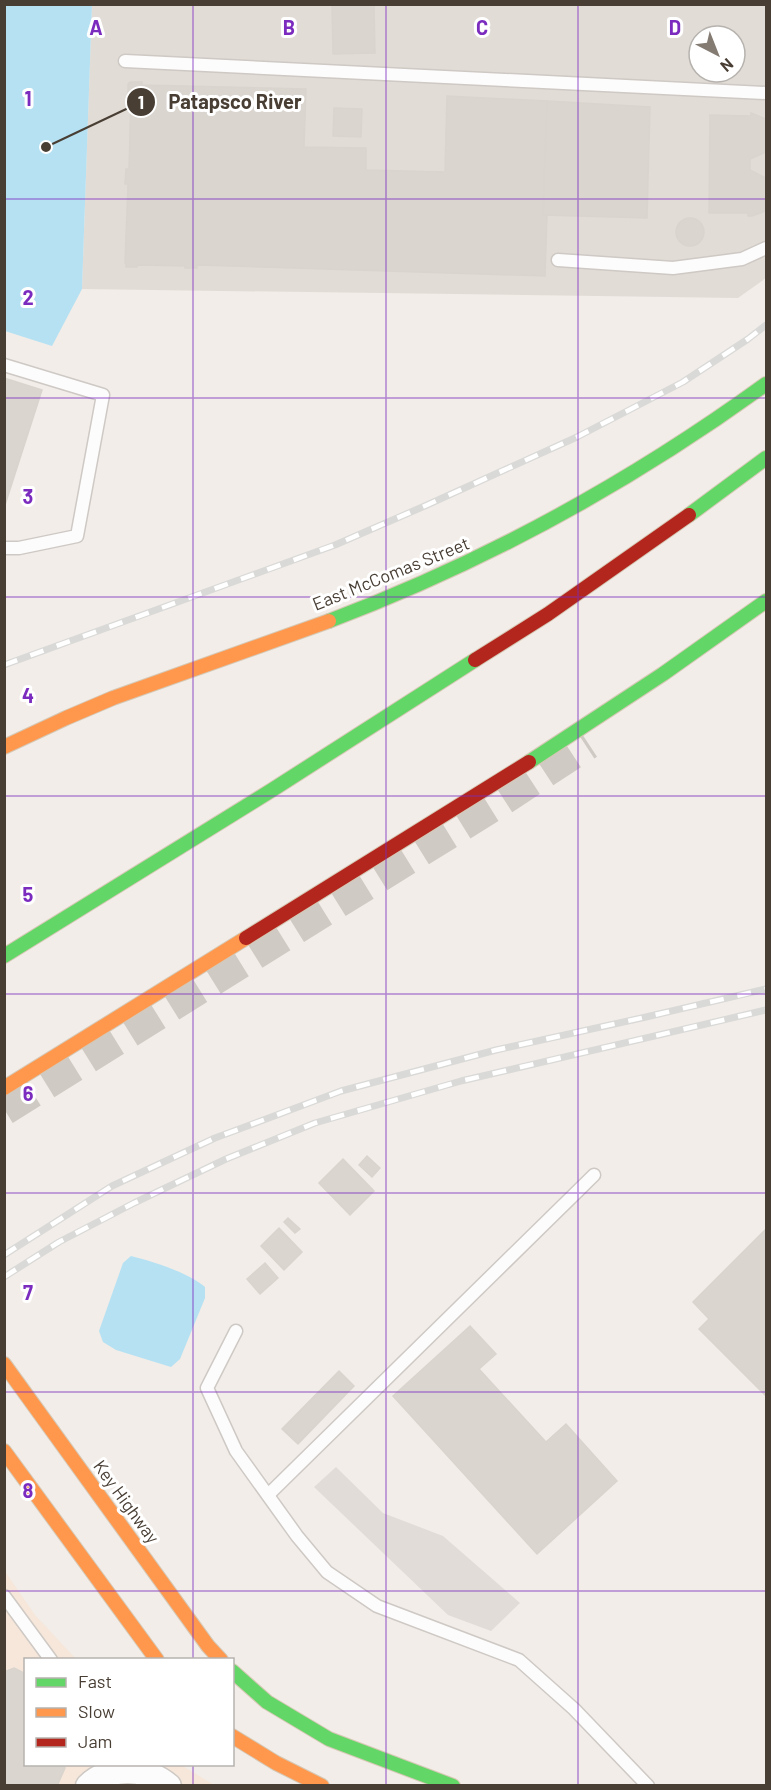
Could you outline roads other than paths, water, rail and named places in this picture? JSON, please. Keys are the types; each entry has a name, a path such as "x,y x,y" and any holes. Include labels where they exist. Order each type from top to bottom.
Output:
{"main road":[{"name":"East McComas Street","path":"4,747 127,692 370,605 502,547 609,489 705,427 766,384"},
{"path":"4,956 272,790 539,620 641,550 766,458"},
{"path":"4,1088 560,742 663,674 766,601"},
{"name":"Key Highway","path":"4,1364 208,1646 220,1658"},
{"path":"4,1451 156,1658"},
{"path":"234,1673 267,1702 329,1739 453,1785"},
{"path":"234,1737 291,1772 322,1785"}],"street":[{"path":"88,1785 108,1769 148,1774 169,1785"}],"lane":[{"path":"125,61 766,93"},
{"path":"558,260 673,268 742,259 766,248"},
{"path":"4,365 103,395 77,536 19,548 4,548"},
{"path":"268,1496 594,1175"},
{"path":"236,1331 207,1388 236,1451 297,1536 327,1572 377,1606 519,1660 574,1709 648,1785"},
{"path":"4,1596 50,1658"}],"water":[{"path":"5,4 92,5 82,289 52,346 5,331"},
{"path":"131,1256 180,1272 205,1287 205,1298 180,1359 171,1367 116,1350 103,1342 99,1331 123,1263"}],"tunnel":[{"path":"4,1109 493,805 588,743"}],"railway":[{"path":"4,665 335,545 427,505 577,437 683,382 766,325"},
{"path":"4,1255 112,1186 215,1138 341,1091 496,1050 766,989"},
{"path":"4,1277 59,1242 134,1203 226,1159 315,1123 461,1081 766,1010"}],"place":[{"name":"Patapsco River","path":"46,147"}]}
